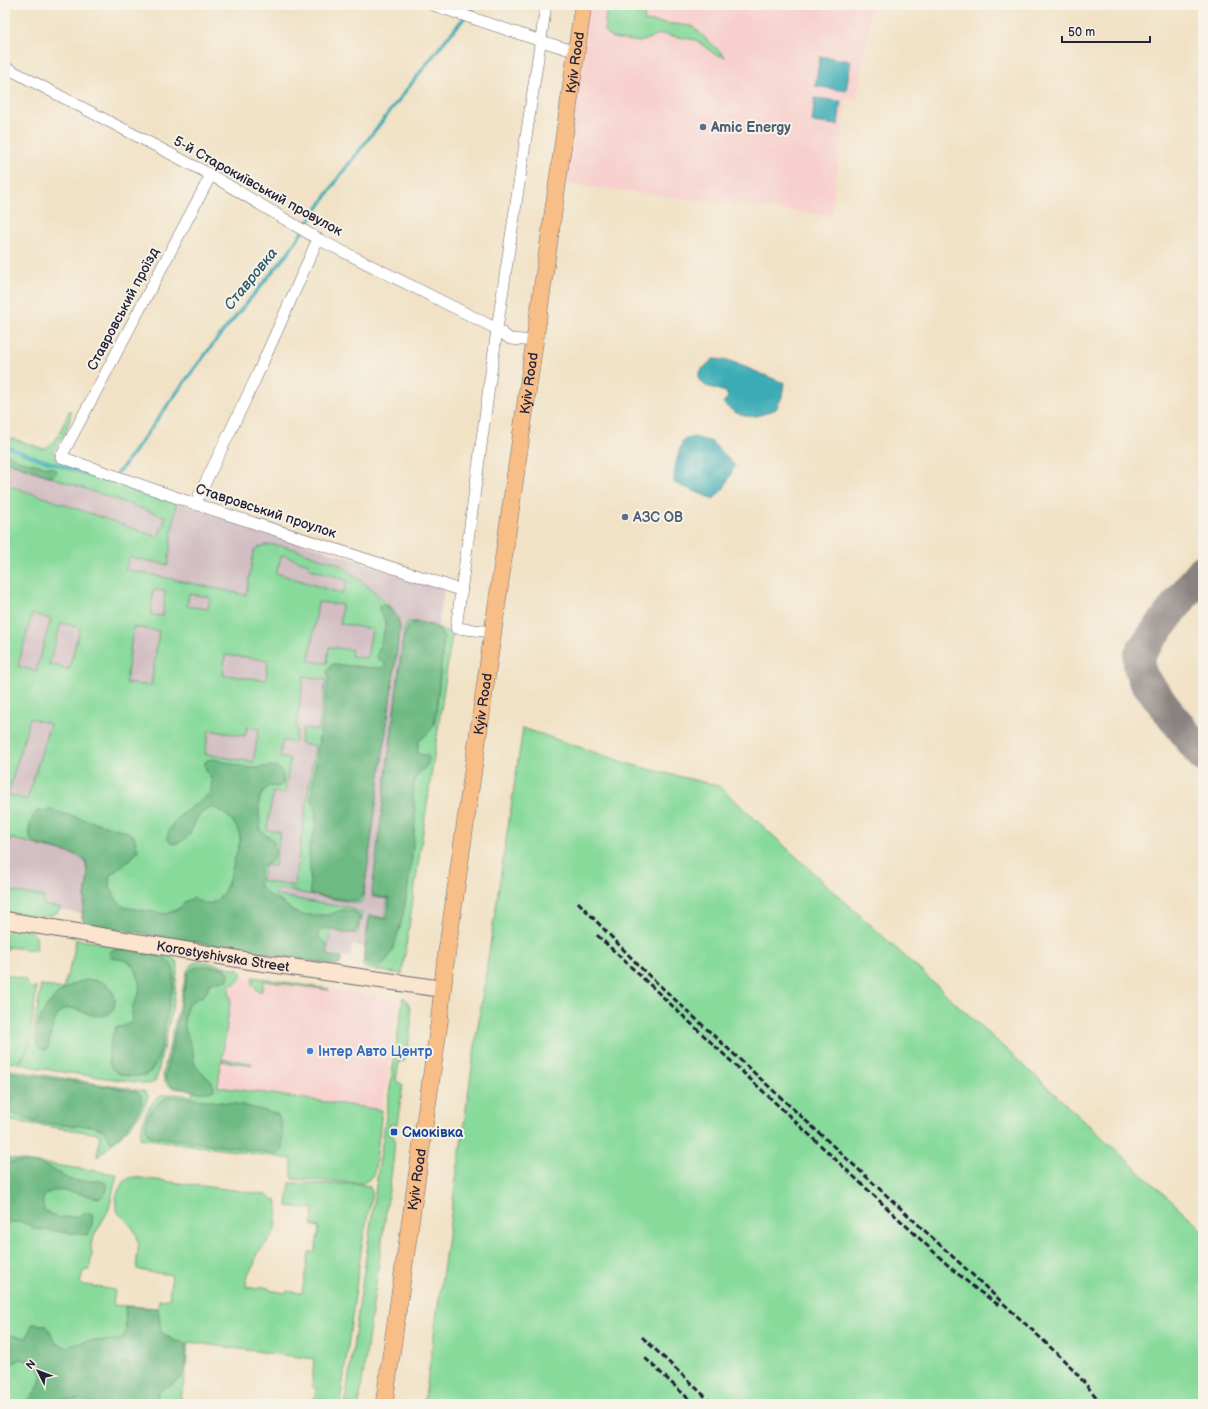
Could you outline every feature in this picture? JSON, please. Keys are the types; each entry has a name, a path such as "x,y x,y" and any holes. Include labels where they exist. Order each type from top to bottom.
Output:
{"main road":[{"name":"Kyiv Road","path":"384,1404 439,1024 444,965 536,341 583,5"}],"street":[{"path":"433,5 541,42 577,52"},
{"path":"493,632 456,628 496,330 546,5"},
{"name":"5-й Старокиївський провулок","path":"5,67 211,175 318,239 496,330 510,339 536,341"},
{"name":"Ставровський проїзд","path":"61,457 211,175"},
{"path":"195,504 254,382 318,239"},
{"name":"Ставровський проулок","path":"61,457 195,504 462,591"},
{"name":"Korostyshivska Street","path":"5,920 250,961 442,989"}],"shaded area":[{"path":"586,5 872,5 857,100 846,99 831,216 557,183"},
{"path":"5,461 166,516 176,502 444,589 384,950 352,945 350,957 144,922 82,914 5,899"},
{"path":"242,975 398,1000 382,1110 218,1087 231,997 229,996 230,985 240,980"}],"green space":[{"path":"607,5 646,5 644,21 692,26 726,57 716,55 696,40 661,34 640,42 612,38 604,30"},
{"path":"70,410 71,414 68,426 52,452 55,453 55,457 176,502 168,565 130,557 125,569 246,595 254,551 267,545 284,546 340,565 381,598 394,612 398,619 400,628 363,900 360,903 354,903 277,888 275,895 347,907 362,913 357,934 331,930 326,955 341,962 335,965 86,924 82,918 88,876 85,861 76,855 10,838 5,864 5,484 158,537 166,517 5,461 5,436 44,449 57,437","holes":["282,555 309,564 308,568 347,580 343,594 276,573","153,590 165,591 163,616 151,615","189,594 210,597 208,609 187,606","318,602 342,605 340,624 372,629 367,658 351,656 352,650 329,647 327,663 309,661","32,614 51,619 36,671 18,666","61,623 80,628 69,669 49,664","133,627 159,631 151,686 126,683","225,655 268,660 266,680 223,675","304,676 326,680 318,730 303,728 300,743 315,746 294,886 262,881 264,865 275,866 280,832 267,830 273,792 285,794 290,759 280,757 282,741 295,742","30,718 50,724 27,800 8,794","247,727 259,729 253,762 205,754 209,730 245,736"]},
{"path":"5,453 21,461 53,468 57,472 52,477 5,461"},
{"path":"383,604 393,610 400,628 364,892 360,899 356,901 313,895 310,892 309,848 315,830 316,816 315,807 311,799 329,678 327,672 332,664 373,668 383,668 385,666 385,663 377,658 385,627 385,620 379,607 379,605"},
{"path":"408,622 425,623 453,634 402,974 367,969 363,966 363,963 369,915 385,918 388,899 372,897 403,636 405,626"},
{"path":"415,622 436,627 442,633 444,638 436,715 434,725 419,741 417,752 421,755 427,755 429,758 427,765 417,776 414,783 414,834 404,912 397,938 388,957 378,967 365,962 364,952 370,917 386,919 389,909 389,898 378,897 373,895 372,892 403,639 409,626"},
{"path":"523,728 632,765 719,786 1203,1230 1203,1404 424,1404 479,1018"},
{"path":"214,759 238,766 258,768 274,766 281,770 283,784 278,787 269,786 264,791 259,801 260,829 272,839 275,852 272,861 261,867 259,877 260,886 271,897 279,900 293,911 301,915 328,915 342,910 352,911 358,914 359,924 354,932 349,934 327,928 318,933 319,938 327,944 328,955 342,957 340,964 335,965 86,924 82,918 88,876 86,861 76,855 39,845 31,840 30,825 32,818 37,811 51,810 125,831 134,836 138,851 129,861 110,875 109,886 117,900 124,907 166,914 180,908 186,901 194,898 204,903 211,903 221,896 231,875 240,843 239,834 234,824 221,811 211,807 199,816 190,834 184,840 173,844 167,839 169,831 178,818 211,792 212,779 205,767 205,762"},
{"path":"5,890 44,897 43,905 61,908 57,913 43,916 27,916 5,913"},
{"path":"12,928 32,931 36,937 37,950 7,947 7,951 5,951 5,934"},
{"path":"76,939 171,956 178,964 174,1000 157,1076 155,1081 150,1084 56,1071 19,1064 25,1055 32,1037 41,985 63,989 73,957"},
{"path":"119,949 164,957 171,964 173,970 174,980 158,1060 151,1071 142,1076 129,1076 117,1073 110,1065 109,1060 110,1045 114,1031 116,1027 122,1027 131,1022 133,1006 139,989 138,976 132,965 125,960 110,957 109,953 112,950"},
{"path":"197,962 207,962 239,970 241,972 241,977 238,981 235,984 230,985 229,996 231,997 222,1059 252,1063 251,1065 221,1061 218,1087 382,1110 375,1169 372,1176 368,1180 361,1183 292,1179 292,1159 140,1138 148,1110 157,1099 163,1095 170,1094 192,1096 193,1090 178,1089 166,1084 163,1074 187,971 192,964"},
{"path":"200,966 223,968 228,971 229,975 228,980 209,984 205,994 202,997 192,1001 188,1005 185,1014 184,1020 193,1052 194,1063 214,1086 214,1090 209,1092 198,1092 170,1085 165,1077 188,973"},
{"path":"5,974 25,979 31,988 36,987 28,1045 22,1058 15,1063 5,1062"},
{"path":"253,977 329,990 263,981 262,991 258,991 252,984"},
{"path":"94,980 106,984 112,991 115,1000 113,1009 106,1015 101,1016 68,1008 64,1009 57,1016 48,1048 45,1050 39,1048 36,1039 37,1030 46,1007 57,995 71,985 82,981"},
{"path":"403,997 408,1002 410,1009 411,1027 405,1061 399,1062 396,1081 403,1085 397,1124 390,1124 388,1135 393,1136 395,1139 393,1162 359,1404 345,1404"},
{"path":"5,1069 144,1091 148,1095 142,1111 135,1120 97,1157 100,1134 5,1120"},
{"path":"5,1072 138,1092 142,1101 141,1106 125,1129 113,1143 111,1143 103,1130 93,1126 73,1126 34,1122 5,1110"},
{"path":"170,1096 238,1104 277,1114 281,1122 281,1153 279,1154 151,1136 147,1134 146,1122 151,1111 159,1102"},
{"path":"5,1158 117,1174 109,1209 91,1244 92,1256 89,1270 83,1271 80,1284 115,1290 113,1305 158,1308 159,1300 169,1299 172,1275 137,1269 138,1244 135,1231 117,1210 117,1195 121,1185 129,1178 133,1177 263,1194 276,1201 278,1206 274,1232 270,1239 257,1253 254,1265 248,1274 246,1287 259,1289 260,1286 269,1288 269,1290 286,1293 287,1291 302,1293 309,1252 315,1252 319,1227 311,1225 314,1209 287,1206 290,1183 359,1184 369,1186 372,1194 362,1244 340,1404 313,1404 316,1389 312,1386 314,1359 188,1342 186,1370 180,1404 5,1404"},
{"path":"11,1162 38,1164 54,1170 70,1179 104,1182 107,1186 106,1193 100,1198 73,1192 54,1191 47,1194 43,1200 44,1210 58,1218 78,1216 85,1213 90,1213 93,1215 92,1224 87,1235 35,1229 20,1222 12,1222 5,1226 5,1164"},
{"path":"125,1307 158,1308 161,1332 175,1341 186,1342 184,1372 179,1380 158,1394 157,1398 159,1404 102,1404 79,1400 60,1400 52,1404 25,1404 40,1383 40,1367 21,1359 5,1368 5,1338 9,1335 27,1338 32,1324 46,1325 56,1343 67,1347 87,1341 121,1340 126,1332"}],"water":[{"path":"820,56 851,61 846,91 815,86"},
{"path":"815,98 841,101 838,125 812,122"},
{"path":"713,359 728,360 784,383 782,397 776,409 761,415 748,416 736,413 730,409 723,403 728,397 726,392 706,386 699,380 699,372"},
{"path":"694,437 712,442 735,466 724,488 714,499 674,483 679,450 683,440"}],"waterway":[{"name":"Ставровка","path":"116,474 122,468 217,339 288,253 341,174 443,43 475,5"},
{"name":"Ставровка","path":"5,446 104,480 111,478"}],"taxiway":[{"path":"1203,570 1142,650 1139,657 1139,666 1143,678 1203,756"}],"railway":[{"path":"578,902 643,970 1045,1342 1072,1368 1102,1404"},
{"path":"597,935 952,1269 1000,1306"},
{"path":"642,1337 713,1404"},
{"path":"645,1358 694,1404"}],"place":[{"name":"Amic Energy","path":"703,127"},
{"name":"АЗС ОВ","path":"625,517"},
{"name":"Інтер Авто Центр","path":"310,1051"},
{"name":"Смоківка","path":"394,1132"}]}
